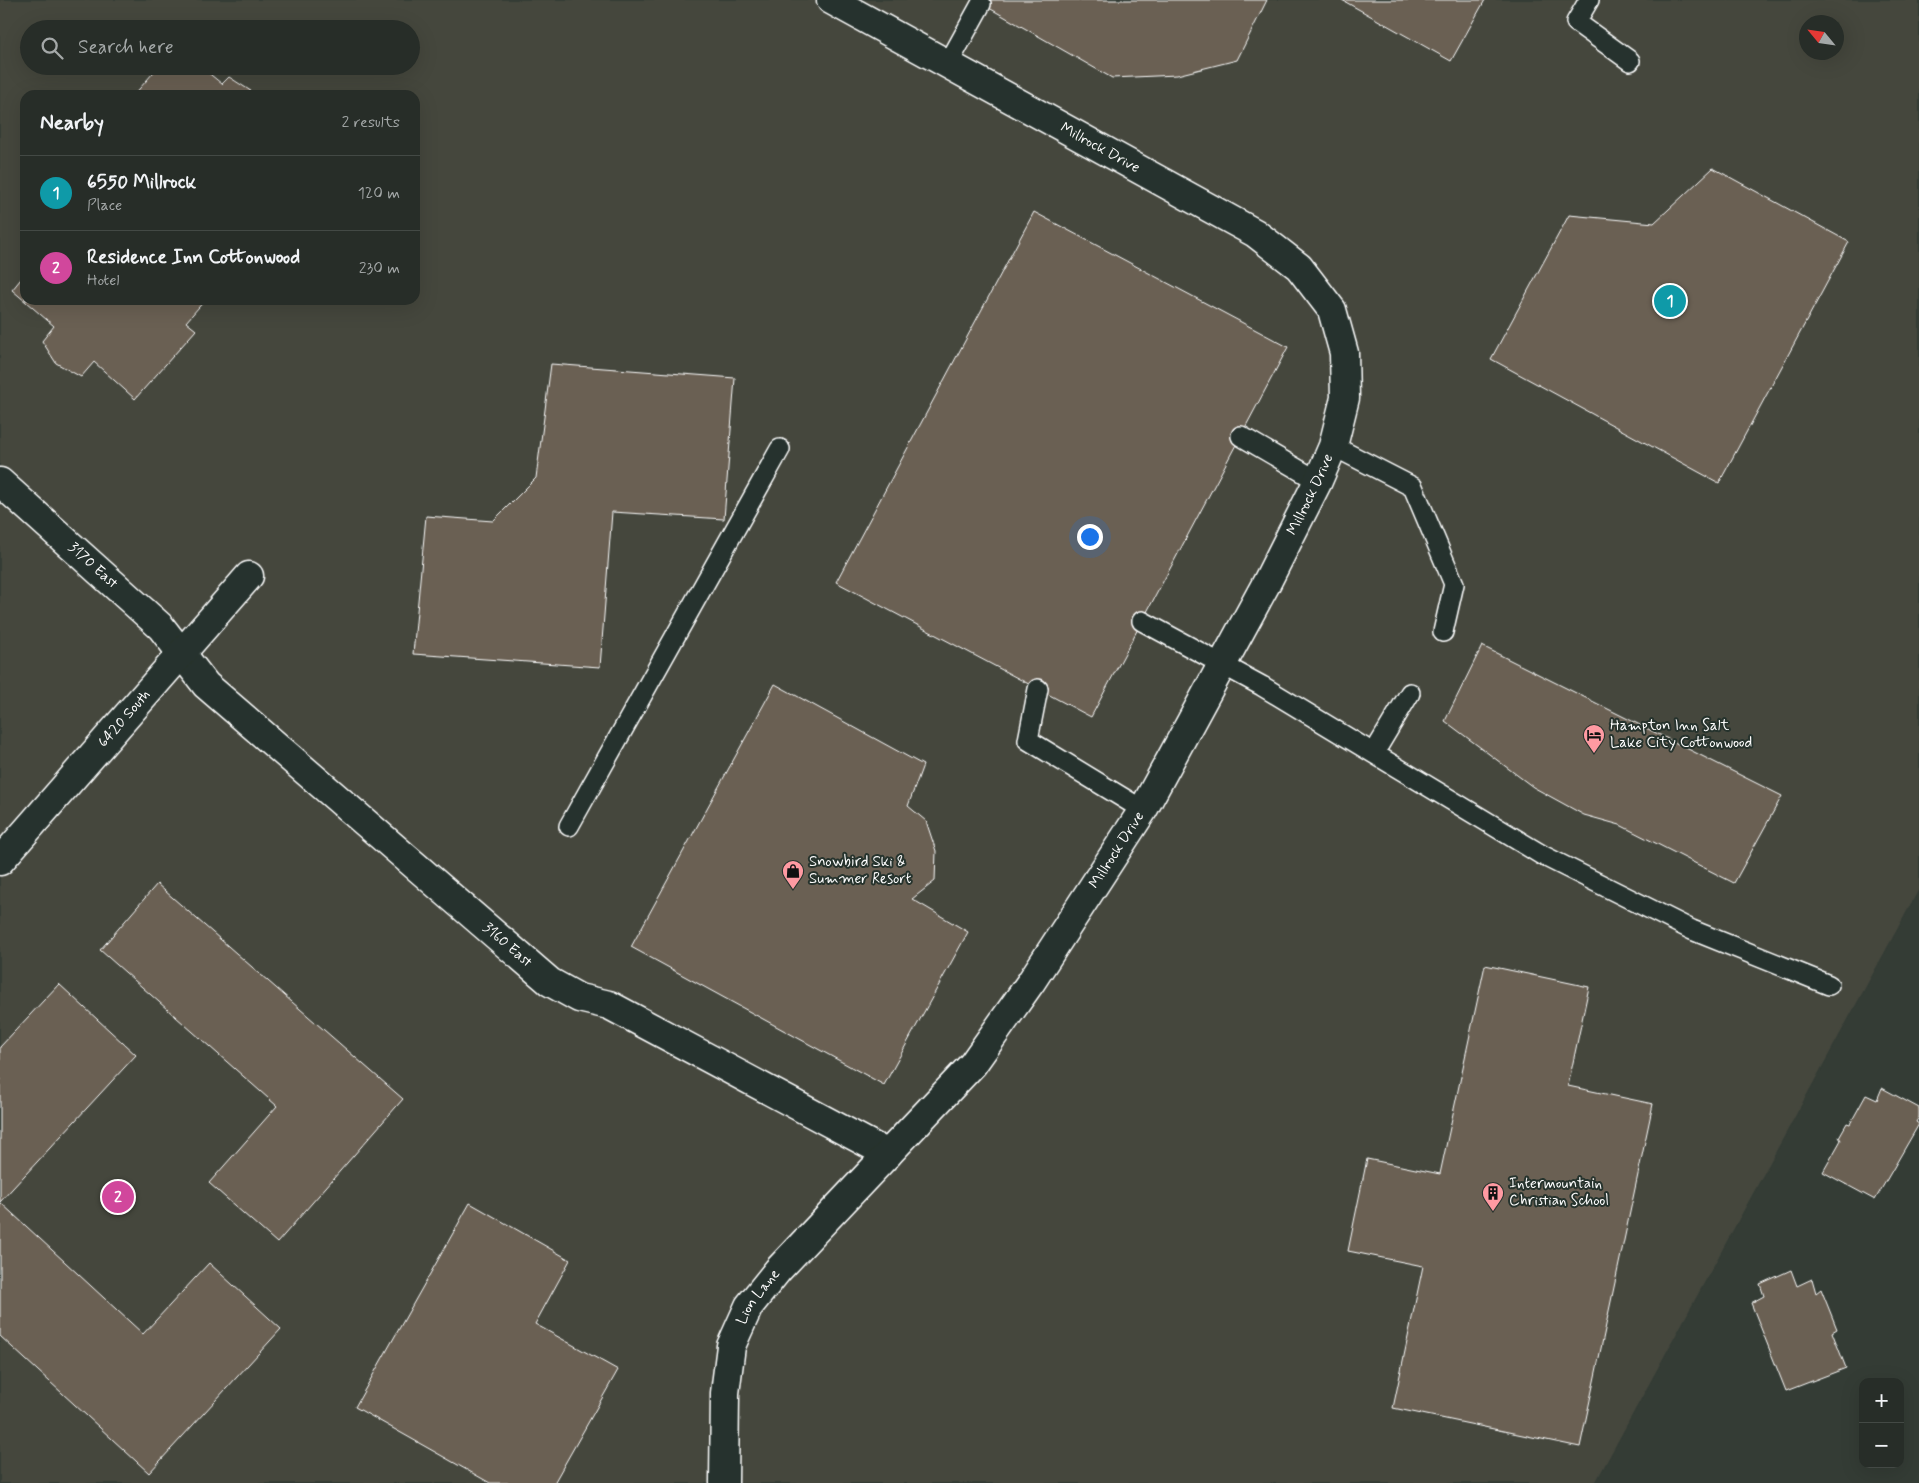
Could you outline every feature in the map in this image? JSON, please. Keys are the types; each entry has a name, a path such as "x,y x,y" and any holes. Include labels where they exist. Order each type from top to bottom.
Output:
{"street":[{"name":"Millrock Drive","path":"831,0 1255,234 1299,267 1332,310 1344,353 1345,398 1333,446 1318,481 1266,584 1143,810 1036,974 973,1064 888,1154"},
{"name":"3170 East","path":"0,482 161,627 182,654"},
{"name":"6420 South","path":"0,861 249,576"},
{"name":"3160 East","path":"182,654 206,686 550,982 579,998 609,1005 888,1154"},
{"name":"Lion Lane","path":"724,1483 725,1393 731,1346 749,1306 778,1270 888,1154"}],"lane":[{"path":"1589,0 1576,22 1630,61"},
{"path":"948,64 981,4"},
{"path":"1241,436 1318,481"},
{"path":"1333,446 1412,487 1454,584 1443,632"},
{"path":"569,826 780,449"},
{"path":"1142,621 1223,664 1542,854 1692,930 1829,984"},
{"path":"1038,689 1028,740 1143,810"},
{"path":"1374,753 1410,693"}],"shaded area":[{"path":"0,0 1919,0 1919,889 1595,1483 0,1483"}],"building":[{"path":"975,0 1267,0 1237,60 1177,75 1112,78"},
{"path":"1342,0 1485,0 1451,61"},
{"path":"151,75 211,75 222,84 229,77 249,90 138,90"},
{"path":"1713,168 1849,242 1719,483 1491,359 1569,215 1654,223"},
{"path":"1034,212 1288,347 1091,717 836,582"},
{"path":"20,280 20,297 12,290"},
{"path":"30,305 201,305 186,322 196,330 135,399 94,362 81,377 56,363 42,341 54,326"},
{"path":"551,364 735,378 724,519 612,512 600,667 413,654 426,516 493,521 536,478"},
{"name":"Hampton Inn Salt Lake City Cottonwood","path":"1482,646 1782,796 1734,883 1620,825 1584,815 1533,787 1445,721"},
{"name":"Snowbird Ski & Summer Resort","path":"775,684 923,765 908,806 926,821 936,851 935,881 912,899 968,932 884,1085 631,947"},
{"path":"157,884 403,1099 277,1243 209,1183 277,1106 100,950"},
{"name":"Intermountain Christian School","path":"1485,965 1589,987 1568,1086 1653,1104 1580,1447 1393,1408 1423,1266 1348,1251 1367,1159 1440,1174"},
{"path":"59,984 136,1055 0,1202 0,1047"},
{"path":"1882,1088 1919,1108 1919,1117 1916,1122 1919,1124 1875,1200 1823,1172 1841,1140 1839,1137 1847,1123 1850,1124 1866,1095 1877,1100"},
{"path":"0,1202 143,1334 209,1263 281,1329 149,1473 0,1336"},
{"path":"470,1203 570,1260 535,1324 618,1370 554,1483 490,1483 355,1407"},
{"path":"1791,1270 1797,1286 1812,1279 1816,1293 1821,1289 1837,1329 1832,1332 1846,1368 1786,1391 1751,1303 1764,1296 1760,1284"}],"place":[{"name":"6550 Millrock","path":"1670,301"},
{"name":"Hampton Inn Salt Lake City Cottonwood","path":"1594,754"},
{"name":"Snowbird Ski & Summer Resort","path":"793,890"},
{"name":"Residence Inn Cottonwood","path":"118,1197"},
{"name":"Intermountain Christian School","path":"1493,1212"}]}
